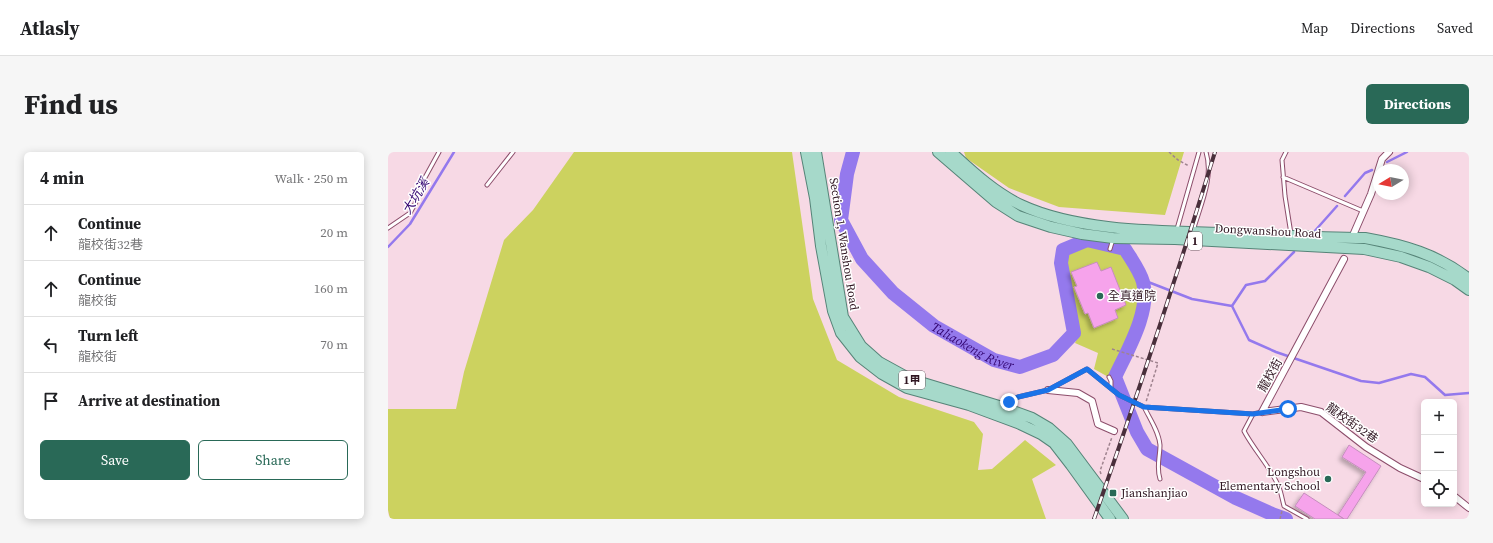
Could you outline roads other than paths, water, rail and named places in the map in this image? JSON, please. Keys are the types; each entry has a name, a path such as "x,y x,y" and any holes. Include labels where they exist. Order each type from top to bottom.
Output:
{"main road":[{"name":"Section 1, Wanshou Road","path":"806,152 832,303 841,333 860,357 871,367 907,388 969,405 1032,418 1049,428 1067,444 1123,519"},
{"name":"Section 1, Wanshou Road","path":"816,152 843,318 861,346 879,362 910,379 997,410 1020,424 1041,434 1054,443 1110,519"},
{"name":"Dongwanshou Road","path":"938,152 996,202 1018,216 1051,227 1082,234 1114,232 1291,240 1365,238 1393,243 1420,251 1445,262 1469,279"},
{"name":"Dongwanshou Road","path":"951,152 980,179 1020,205 1042,214 1086,223 1114,232"},
{"name":"Dongwanshou Road","path":"1291,240 1364,249 1401,257 1429,267 1455,280 1469,290"}],"street":[{"path":"1354,233 1371,194 1382,159 1390,152"},
{"name":"龍校街","path":"1262,412 1344,259"},
{"path":"1048,390 1078,393 1092,401 1098,424 1114,431"},
{"name":"龍校街32巷","path":"1262,412 1301,408 1321,412 1366,447 1400,468 1421,478"},
{"path":"1457,498 1469,508"}],"lane":[{"path":"388,228 410,213 416,202 422,183 439,152"},
{"path":"487,185 513,152"},
{"path":"1176,235 1199,152"},
{"path":"1192,236 1209,175 1206,152"},
{"path":"1286,152 1282,160 1291,240"},
{"path":"1283,177 1363,211"},
{"path":"1110,249 1114,232"},
{"path":"997,410 1018,397 1048,390 1087,369 1119,395 1144,407 1253,414 1262,412"},
{"path":"1109,377 1111,381 1111,388"},
{"path":"1144,407 1159,438 1160,446 1157,468 1160,479"},
{"path":"1253,414 1244,431 1278,485 1284,506 1307,519"}],"waterway":[{"name":"大坑溪","path":"388,247 410,224 454,152"},
{"name":"Taliaokeng River","path":"853,152 847,174 841,220 862,259 893,293 934,326 994,360 1020,367 1053,355 1074,333 1061,263 1063,250 1087,240 1125,249 1138,269 1142,278 1145,293 1141,318 1115,377 1137,432 1147,449 1236,498 1286,519"},
{"path":"1387,162 1407,152"},
{"path":"1345,196 1365,173 1372,170"},
{"path":"1313,233 1337,206"},
{"path":"1232,306 1246,285 1265,281 1294,252"},
{"path":"1143,280 1192,299 1232,306 1249,340 1276,352 1361,381 1379,383 1411,374 1425,377 1445,395 1469,393"}],"railway":[{"path":"1094,519 1126,427 1215,152"}],"place":[{"name":"全真道院","path":"1100,296"},
{"name":"Longshou Elementary School","path":"1328,479"},
{"name":"Jianshanjiao","path":"1113,493"}]}
